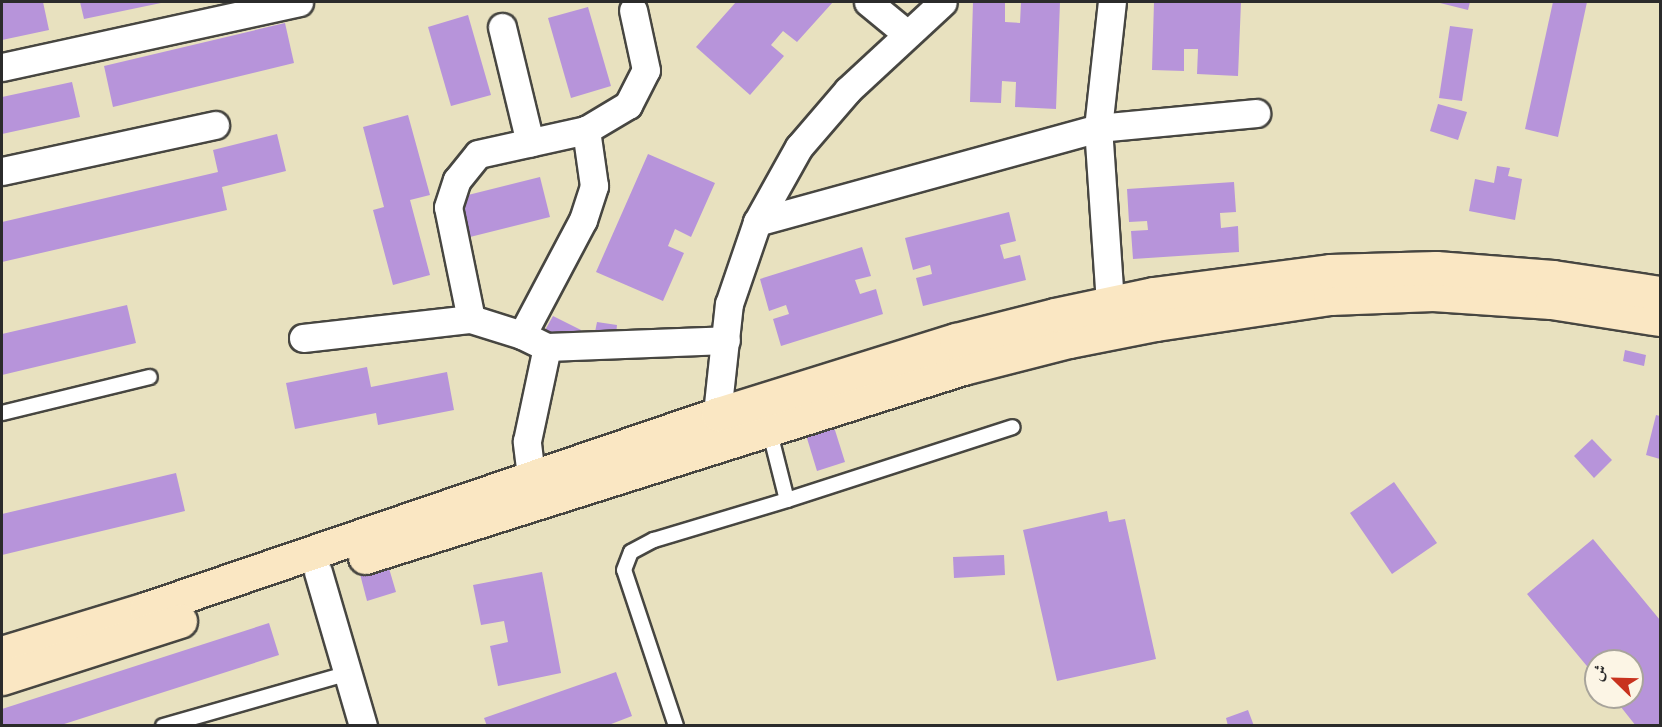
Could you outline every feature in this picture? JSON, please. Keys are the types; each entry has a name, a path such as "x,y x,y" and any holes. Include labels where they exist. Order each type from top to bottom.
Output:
{"main road":[{"path":"2,653 146,609 718,414 956,340 1153,294 1330,272 1436,268 1552,289 1660,319"},
{"path":"2,678 115,644 318,572 712,447 963,368 1069,341 1156,324 1330,298 1552,289 1660,293"}],"street":[{"path":"2,67 298,2"},
{"path":"868,2 907,34"},
{"path":"712,447 718,414 729,304 757,222 799,147 848,90 943,2"},
{"path":"1110,303 1098,128 1112,2"},
{"path":"471,319 448,207 457,180 478,154 586,130 628,105 646,70 633,10"},
{"path":"502,27 530,143"},
{"path":"757,222 1098,128 1256,113"},
{"path":"2,171 215,125"},
{"path":"522,335 583,220 594,186 586,130"},
{"path":"303,338 471,319 522,335 547,347 726,340"},
{"path":"531,476 527,441 547,347"},
{"path":"318,572 363,726"}],"lane":[{"path":"2,413 150,377"},
{"path":"676,726 624,570 631,552 654,540 1013,427"},
{"path":"769,429 787,500"},
{"path":"163,726 346,674"}],"building":[{"path":"2,2 43,2 49,30 2,40"},
{"path":"80,2 161,2 161,3 84,19"},
{"path":"736,2 833,2 797,42 783,31 771,45 784,56 750,95 696,47"},
{"path":"973,2 1005,2 1005,22 1020,23 1021,2 1060,2 1056,109 1015,107 1016,82 1002,81 1001,103 970,102"},
{"path":"1154,2 1241,2 1238,76 1197,74 1198,49 1184,49 1184,71 1152,70"},
{"path":"1436,2 1470,2 1468,10"},
{"path":"1553,2 1587,2 1558,137 1525,129"},
{"path":"588,7 611,86 571,98 548,18"},
{"path":"468,15 491,95 451,106 428,27"},
{"path":"285,23 294,63 113,107 104,66"},
{"path":"1450,26 1473,29 1462,101 1439,98"},
{"path":"72,82 80,117 2,134 2,97"},
{"path":"1438,104 1467,112 1458,140 1430,131"},
{"path":"408,115 430,195 410,200 430,275 393,285 373,210 384,207 363,127"},
{"path":"277,134 286,171 222,187 227,210 2,262 2,222 218,172 213,150"},
{"path":"648,154 715,183 691,237 675,229 668,246 684,253 663,301 596,272"},
{"path":"1497,166 1510,168 1508,176 1522,179 1515,220 1469,211 1475,179 1494,183"},
{"path":"540,177 550,217 470,237 460,197"},
{"path":"1234,182 1236,212 1220,213 1221,228 1238,226 1239,252 1133,259 1131,231 1148,230 1147,221 1129,222 1127,189"},
{"path":"1009,212 1016,241 1000,245 1004,259 1020,255 1026,280 923,306 916,278 932,274 930,265 913,270 905,238"},
{"path":"862,247 871,276 855,280 860,294 876,289 883,314 781,346 773,319 789,314 786,305 769,311 760,279"},
{"path":"127,305 136,343 2,375 2,334"},
{"path":"553,316 581,330 572,347 544,332"},
{"path":"597,322 617,325 616,335 595,332"},
{"path":"1625,350 1646,355 1644,366 1623,361"},
{"path":"367,367 371,387 447,372 454,410 378,425 376,413 295,429 286,383"},
{"path":"1656,415 1660,416 1660,459 1646,455"},
{"path":"834,427 845,462 817,471 806,435"},
{"path":"1592,439 1612,460 1594,478 1574,456"},
{"path":"176,473 185,511 2,555 2,514"},
{"path":"1394,482 1437,543 1392,574 1350,513"},
{"path":"1107,511 1109,522 1125,519 1156,659 1057,681 1023,530"},
{"path":"1593,539 1660,620 1660,726 1636,726 1623,709 1644,709 1644,649 1584,649 1584,663 1527,594"},
{"path":"1004,555 1005,575 954,578 953,557"},
{"path":"388,565 396,592 367,601 360,574"},
{"path":"542,572 561,673 498,686 490,646 508,642 504,621 481,625 473,585"},
{"path":"269,623 279,655 58,726 2,726 2,709"},
{"path":"616,672 632,716 606,726 487,726 484,718"},
{"path":"1248,710 1254,726 1228,726 1226,718"}]}
